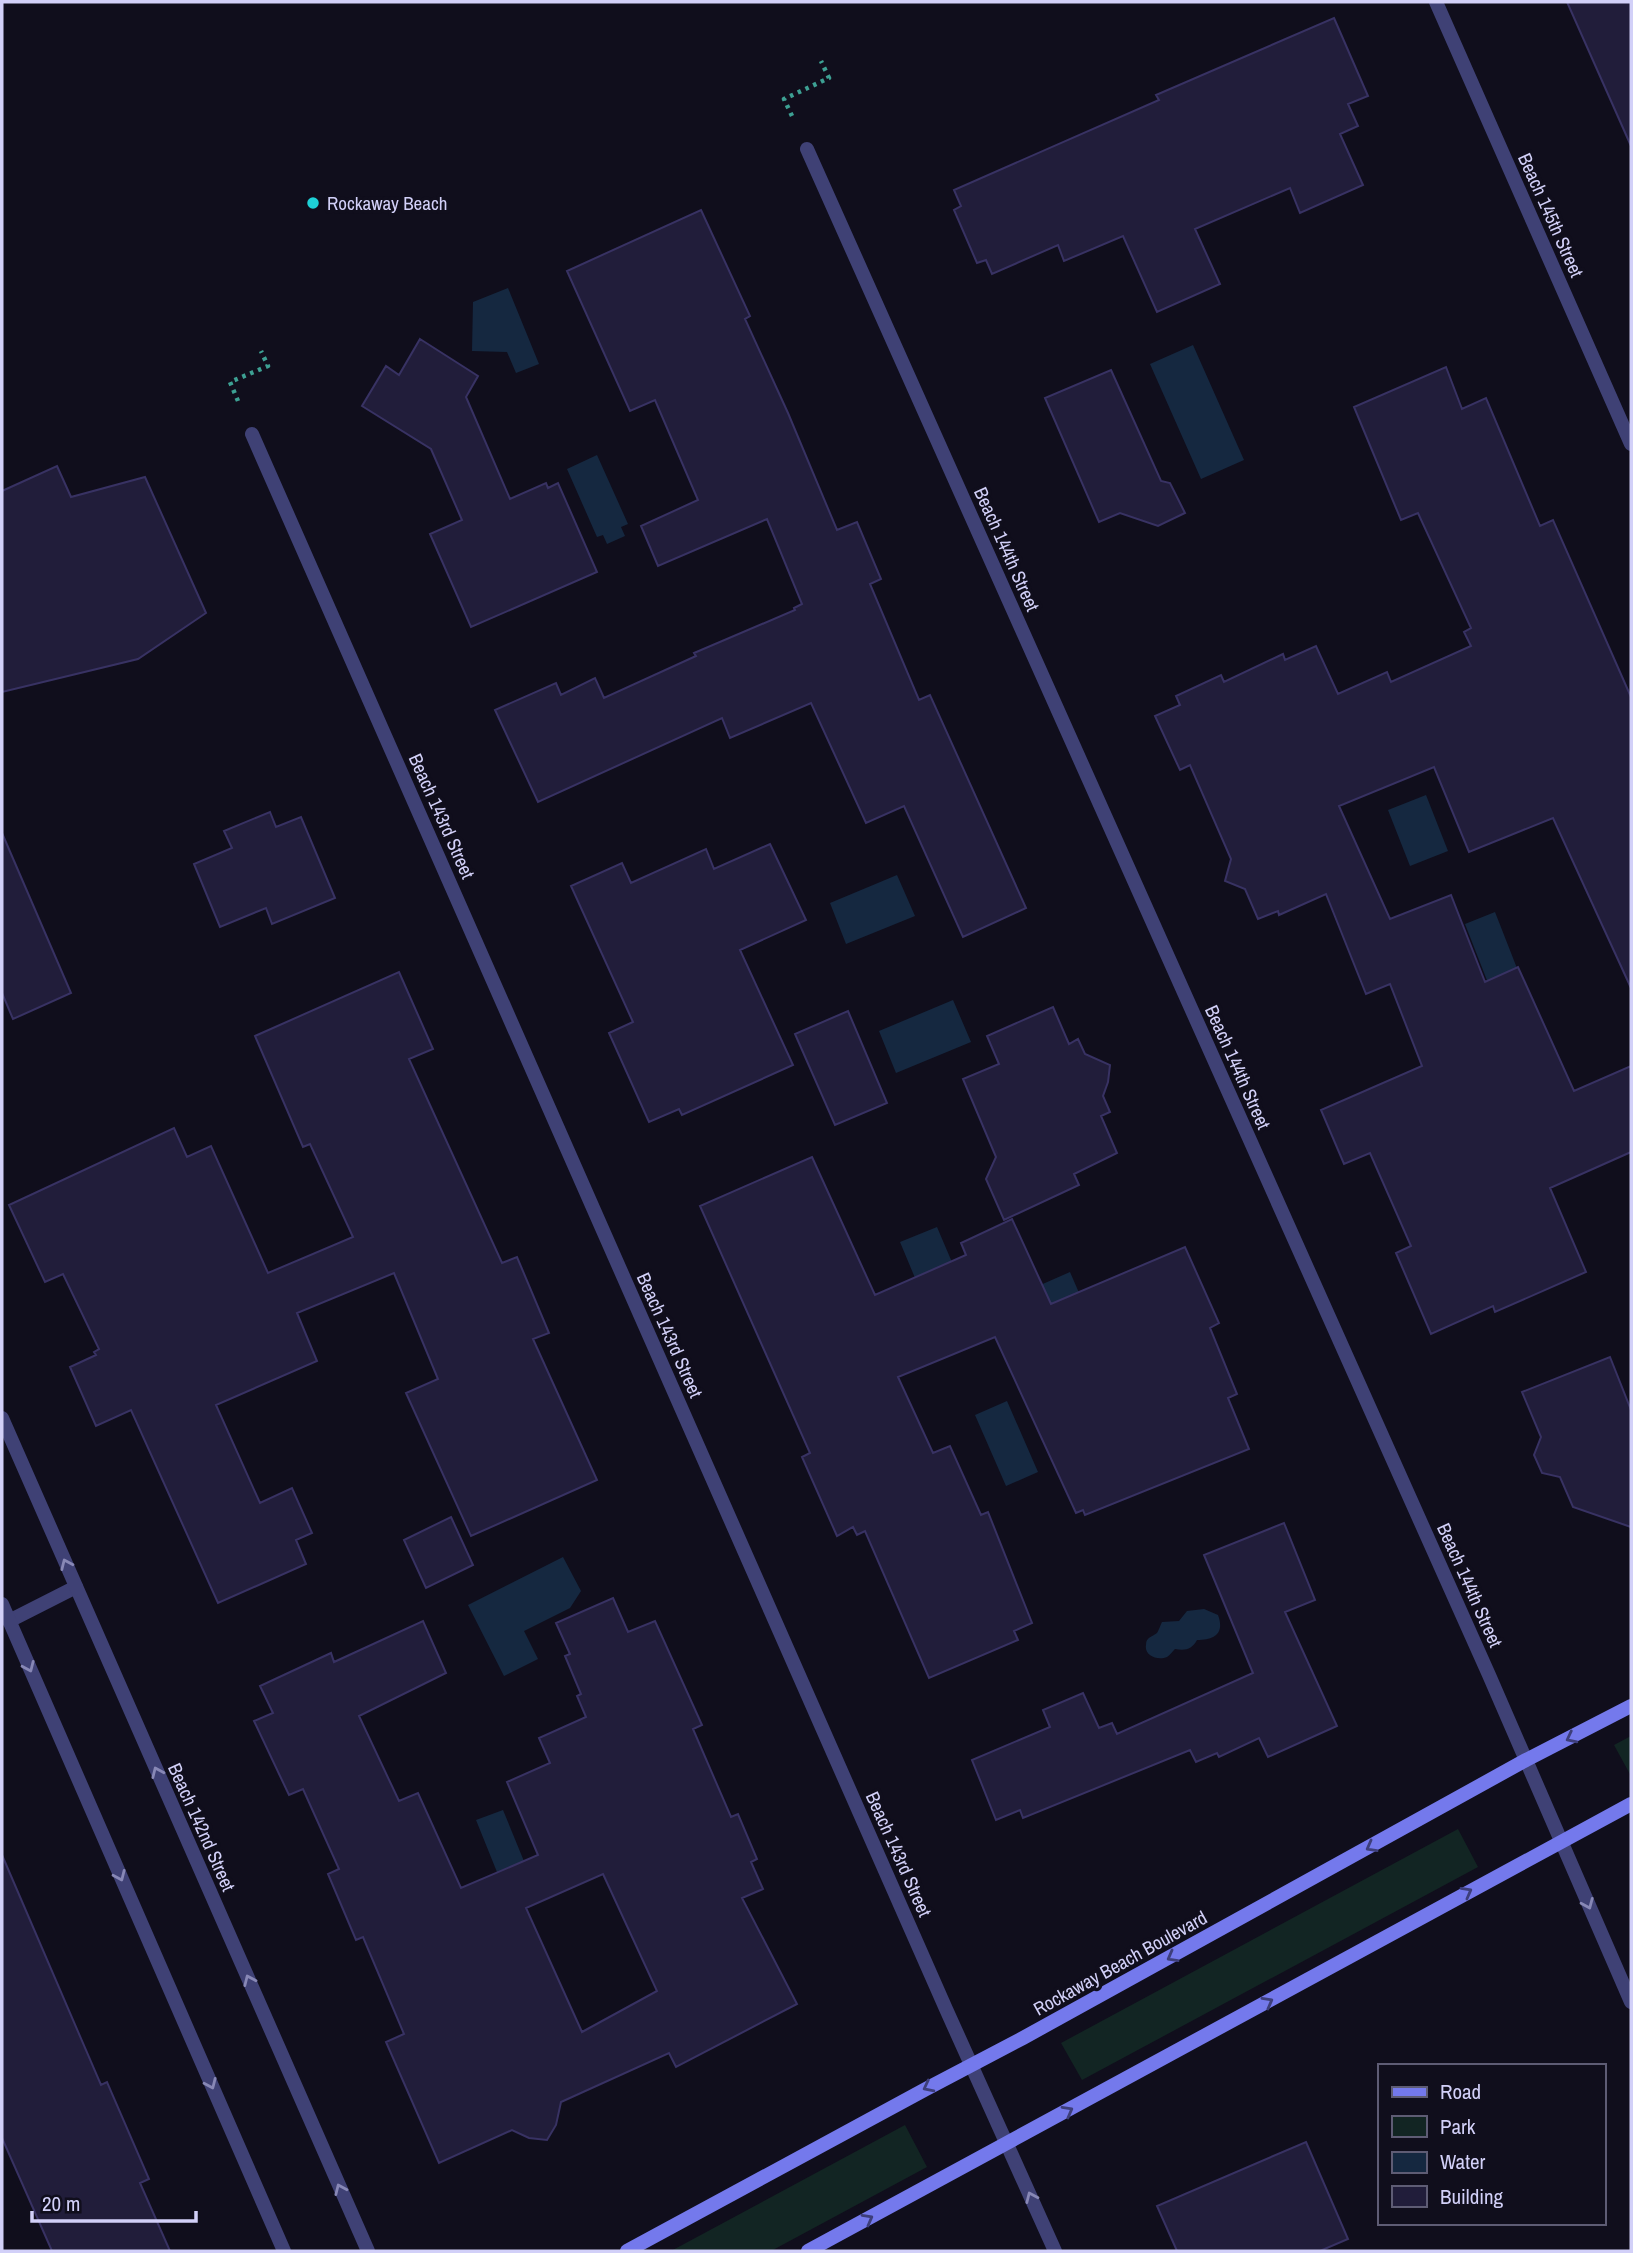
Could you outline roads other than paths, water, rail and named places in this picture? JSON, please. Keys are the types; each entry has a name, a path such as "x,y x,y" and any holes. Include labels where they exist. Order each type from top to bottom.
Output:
{"street":[{"name":"Beach 145th Street","path":"1436,2 1631,444"},
{"name":"Beach 144th Street","path":"807,149 1526,1760 1631,2003"},
{"name":"Beach 143rd Street","path":"253,434 971,2066 1055,2251"},
{"name":"Beach 142nd Street","path":"2,1418 368,2251"},
{"path":"9,1622 76,1587"},
{"path":"2,1604 284,2251"},
{"name":"Rockaway Beach Boulevard","path":"627,2251 971,2066 1526,1760 1631,1706"},
{"path":"808,2251 1631,1804"}],"water":[{"path":"508,288 539,364 516,373 507,352 472,351 473,302"},
{"path":"1193,345 1244,460 1201,479 1150,364"},
{"path":"597,455 628,524 621,527 625,536 607,544 603,535 597,537 567,469"},
{"path":"1426,795 1448,851 1410,866 1388,810"},
{"path":"897,875 915,916 846,944 830,903"},
{"path":"1495,912 1529,999 1499,1011 1465,924"},
{"path":"953,1000 971,1042 896,1073 879,1031"},
{"path":"937,1227 960,1281 923,1297 900,1242"},
{"path":"1070,1272 1083,1302 1006,1335 993,1306"},
{"path":"1007,1401 1038,1472 1006,1486 975,1415"},
{"path":"563,1557 581,1591 570,1608 524,1631 538,1659 504,1676 468,1605"},
{"path":"1204,1609 1218,1615 1220,1627 1216,1635 1197,1640 1188,1649 1175,1649 1163,1658 1152,1657 1147,1652 1147,1640 1157,1633 1162,1622 1179,1621 1187,1611"},
{"path":"503,1810 528,1871 501,1882 476,1820"}],"place":[{"name":"Rockaway Beach","path":"313,203"}]}
